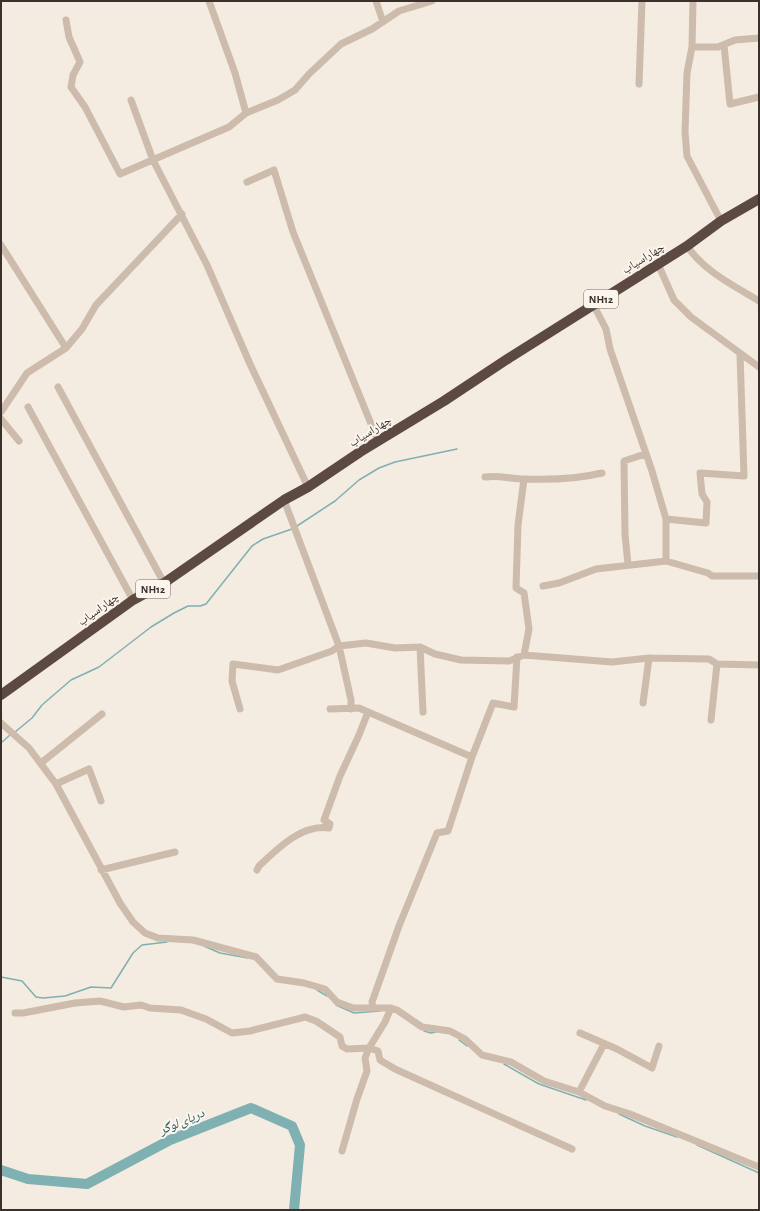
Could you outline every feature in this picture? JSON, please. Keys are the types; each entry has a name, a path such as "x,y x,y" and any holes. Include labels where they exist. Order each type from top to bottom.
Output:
{"highway":[{"name":"چهاراسیاب","path":"1,695 133,600 164,583 284,500 308,487 378,441 444,401 593,304 687,246 721,221 759,199"}],"street":[{"path":"209,1 235,73 246,113"},
{"path":"376,1 383,22"},
{"path":"66,20 69,37 80,62 73,75 71,87 85,107 120,174 228,128 246,113 278,100 295,90 342,44 372,29 398,11 432,1"},
{"path":"639,84 642,1"},
{"path":"694,1 692,47 688,73 685,125 687,156 721,221"},
{"path":"692,47 718,47 735,40 759,38"},
{"path":"724,45 730,104 759,97"},
{"path":"131,100 153,160 182,214 308,487"},
{"path":"247,182 274,170 293,232 378,441"},
{"path":"1,412 27,373 66,348 82,329 96,305 182,214"},
{"path":"1,245 66,348"},
{"path":"687,246 694,255 718,277 759,301"},
{"path":"658,264 674,300 691,317 759,368"},
{"path":"593,304 606,329 610,349 666,518 666,561"},
{"path":"666,518 706,523 707,502 702,494 700,473 744,476 740,354"},
{"path":"58,387 164,583"},
{"path":"28,407 133,600"},
{"path":"1,419 19,440"},
{"path":"628,565 625,534 624,461 645,454"},
{"path":"485,477 497,475 524,479 578,479 602,473"},
{"path":"373,1008 372,1002 399,926 437,833 448,831 472,757 493,704 514,707 521,656 529,629 524,593 516,588 518,525 524,479"},
{"path":"284,500 339,646 351,700 351,709"},
{"path":"543,586 560,583 596,569 666,561 708,573 712,576 759,576"},
{"path":"240,709 232,681 233,664 278,670 332,651 339,646 366,643 396,648 420,647 435,654 461,660 510,660 521,656 612,662 649,658 709,659 717,664 759,665"},
{"path":"420,647 424,712"},
{"path":"643,703 649,658"},
{"path":"711,720 717,664"},
{"path":"330,709 359,708 472,757"},
{"path":"258,870 259,866 269,856 295,836 319,827 329,828 330,824 324,820 340,776 368,712"},
{"path":"41,763 102,714"},
{"path":"1,723 29,748 56,784 120,903 133,922 145,933 158,938 193,940 256,958 277,979 304,983 325,989 338,1002 353,1008 391,1008 422,1027 450,1031 465,1040 482,1056 511,1062 544,1081 579,1092 605,1106 630,1114 759,1167"},
{"path":"56,784 89,769 101,801"},
{"path":"101,870 174,852"},
{"path":"15,1012 23,1013 74,1003 100,1001 124,1006 140,1005 150,1008 180,1010 206,1019 232,1032 250,1031 305,1017 316,1021 340,1037 342,1046 347,1049 369,1048 378,1051 380,1060 395,1069 572,1149"},
{"path":"342,1151 357,1099 368,1071 365,1058 391,1008"},
{"path":"580,1033 652,1068 659,1046"},
{"path":"579,1092 604,1044"}],"waterway":[{"path":"297,526 335,501 359,480 379,468 395,462 457,449"},
{"path":"15,732 32,718 42,705 71,680 99,667 151,627 174,613 188,606 200,606 206,604 252,546 263,539 292,529"},
{"path":"1,743 10,735"},
{"path":"1,977 22,981 36,997 43,998 65,996 91,987 111,988 133,953 142,945 167,942"},
{"path":"204,946 220,953 248,958"},
{"path":"317,990 327,996"},
{"path":"336,1005 354,1013 380,1011"},
{"path":"424,1031 431,1033 436,1032"},
{"path":"459,1040 467,1046"},
{"path":"504,1064 539,1084 586,1100"},
{"name":"دریای لوگر","path":"1,1170 28,1179 87,1184 170,1140 251,1108 292,1126 300,1145 294,1210"},
{"path":"619,1114 645,1126 677,1137"},
{"path":"697,1145 759,1173"}]}
